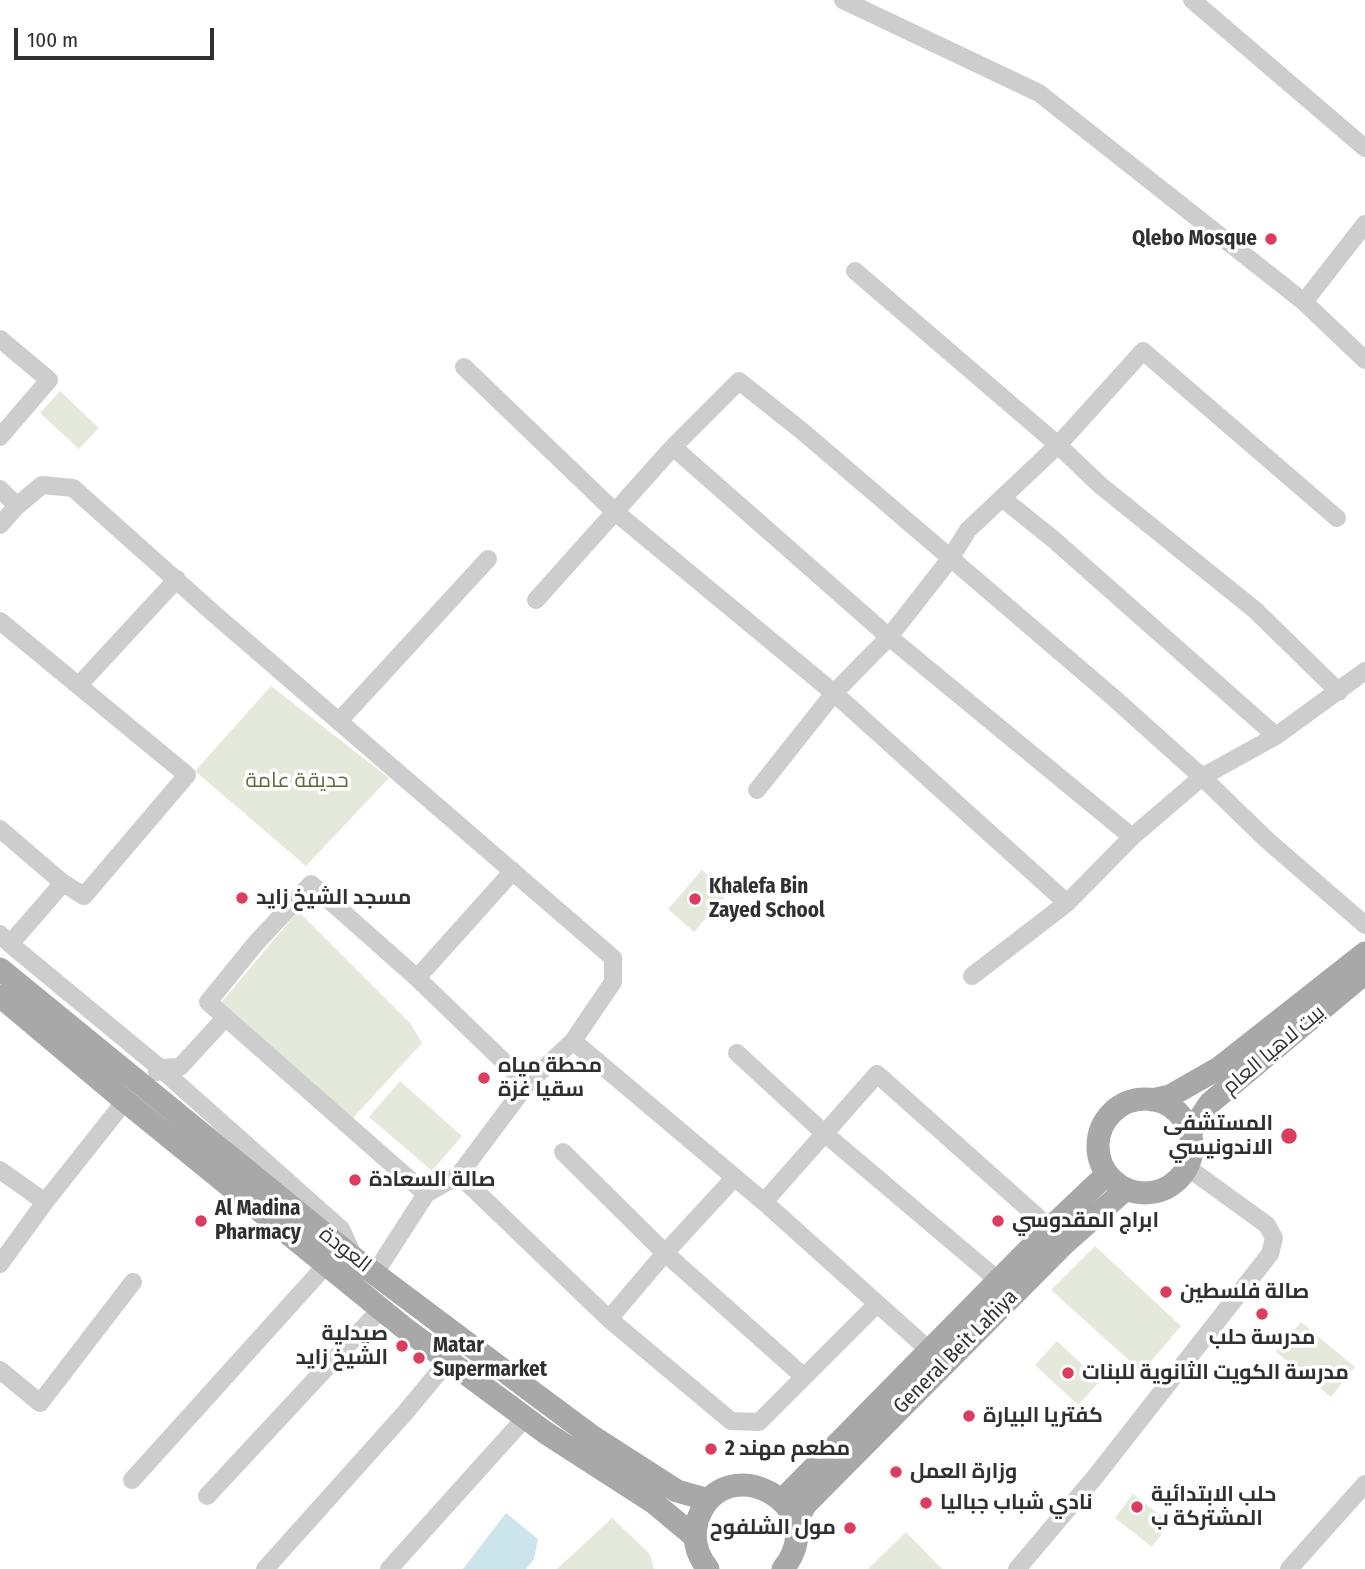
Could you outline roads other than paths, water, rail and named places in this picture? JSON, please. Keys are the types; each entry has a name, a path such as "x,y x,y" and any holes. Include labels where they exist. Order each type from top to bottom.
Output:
{"main road":[{"path":"1152,1100 1175,1110 1184,1120 1192,1147 1187,1167 1177,1181 1161,1191 1144,1193 1126,1189 1107,1174 1101,1161 1098,1146 1104,1125 1112,1113 1127,1103 1170,1096 1219,1068 1365,953"},
{"name":"العودة","path":"0,969 355,1259 593,1437 677,1491 709,1500"},
{"name":"بيت لاهيا العام","path":"1190,1133 1210,1103 1365,973"},
{"name":"العودة","path":"0,996 380,1310 525,1418 653,1502 695,1537"},
{"name":"General Beit Lahiya","path":"782,1500 1050,1228 1107,1174"},
{"name":"General Beit Lahiya","path":"794,1523 806,1504 853,1455 1064,1244 1126,1189"},
{"path":"706,1568 698,1553 695,1537 697,1521 709,1500 730,1487 746,1484 769,1490 782,1500 794,1523 796,1537 788,1560 810,1569"}],"street":[{"path":"843,0 1040,93 1304,302 1365,360"},
{"path":"1192,0 1365,148"},
{"path":"1304,302 1365,224"},
{"path":"855,271 1058,445 1100,485 1255,610 1339,692"},
{"path":"0,339 49,380 0,438"},
{"path":"757,790 834,693 889,637 950,559 968,530 1058,445 1143,351 1337,519"},
{"path":"464,367 614,511 834,693 1067,903"},
{"path":"536,600 673,447 739,381 802,431 1202,777 1267,840 1365,925"},
{"path":"673,447 889,637 1132,837"},
{"path":"0,525 42,485 73,488 212,612 613,958 613,982 573,1041 527,1084 459,1175 426,1194 375,1273"},
{"path":"0,489 17,506"},
{"path":"1002,498 1053,539 1276,736"},
{"path":"340,720 488,559"},
{"path":"79,685 177,579"},
{"path":"0,621 187,775 84,896 64,883 0,829"},
{"path":"972,976 1067,903 1132,837 1202,777 1276,736 1365,671"},
{"path":"417,978 513,871"},
{"path":"64,883 5,939 160,1068 341,1229 355,1259"},
{"path":"426,1194 208,1002 256,943 310,884 417,978 527,1084"},
{"path":"160,1068 180,1067 225,1018"},
{"path":"573,1041 764,1202 929,1350"},
{"path":"737,1053 824,1133 999,1281"},
{"path":"145,1089 160,1068"},
{"path":"764,1202 877,1074 1050,1228"},
{"path":"0,1264 125,1101"},
{"path":"562,1152 665,1252 803,1376"},
{"path":"1017,1569 1095,1478 1269,1254 1274,1238 1267,1225 1187,1167"},
{"path":"0,1170 45,1202"},
{"path":"459,1175 610,1319 731,1421 759,1422 877,1304"},
{"path":"610,1319 665,1252 735,1177"},
{"path":"132,1480 327,1264"},
{"path":"0,1370 40,1403 133,1282"},
{"path":"207,1496 380,1310"},
{"path":"265,1569 404,1414 447,1361"},
{"path":"388,1569 525,1418"},
{"path":"1289,1569 1365,1484"}],"water":[{"path":"506,1513 538,1539 534,1559 526,1569 463,1569"}],"place":[{"name":"Qlebo Mosque","path":"1271,239"},
{"name":"مسجد الشيخ زايد","path":"242,898"},
{"name":"Khalefa Bin Zayed School","path":"695,899"},
{"name":"محطة مياه سقيا غزة","path":"484,1078"},
{"name":"المستشفى الاندونيسي","path":"1289,1136"},
{"name":"صالة السعادة","path":"355,1180"},
{"name":"Al Madina Pharmacy","path":"201,1221"},
{"name":"ابراج المقدوسي","path":"998,1221"},
{"name":"صالة فلسطين","path":"1166,1292"},
{"name":"مدرسة حلب","path":"1262,1314"},
{"name":"صيدلية الشيخ زايد","path":"402,1346"},
{"name":"Matar Supermarket","path":"419,1358"},
{"name":"مدرسة الكويت الثانوية للبنات","path":"1068,1373"},
{"name":"كفتريا البيارة","path":"969,1416"},
{"name":"مطعم مهند 2","path":"711,1449"},
{"name":"وزارة العمل","path":"896,1472"},
{"name":"نادي شباب جباليا","path":"926,1503"},
{"name":"حلب الابتدائية المشتركة ب","path":"1137,1507"},
{"name":"مول الشلفوح","path":"850,1528"}],"park label":[{"name":"حديقة عامة","path":"297,781"}]}
